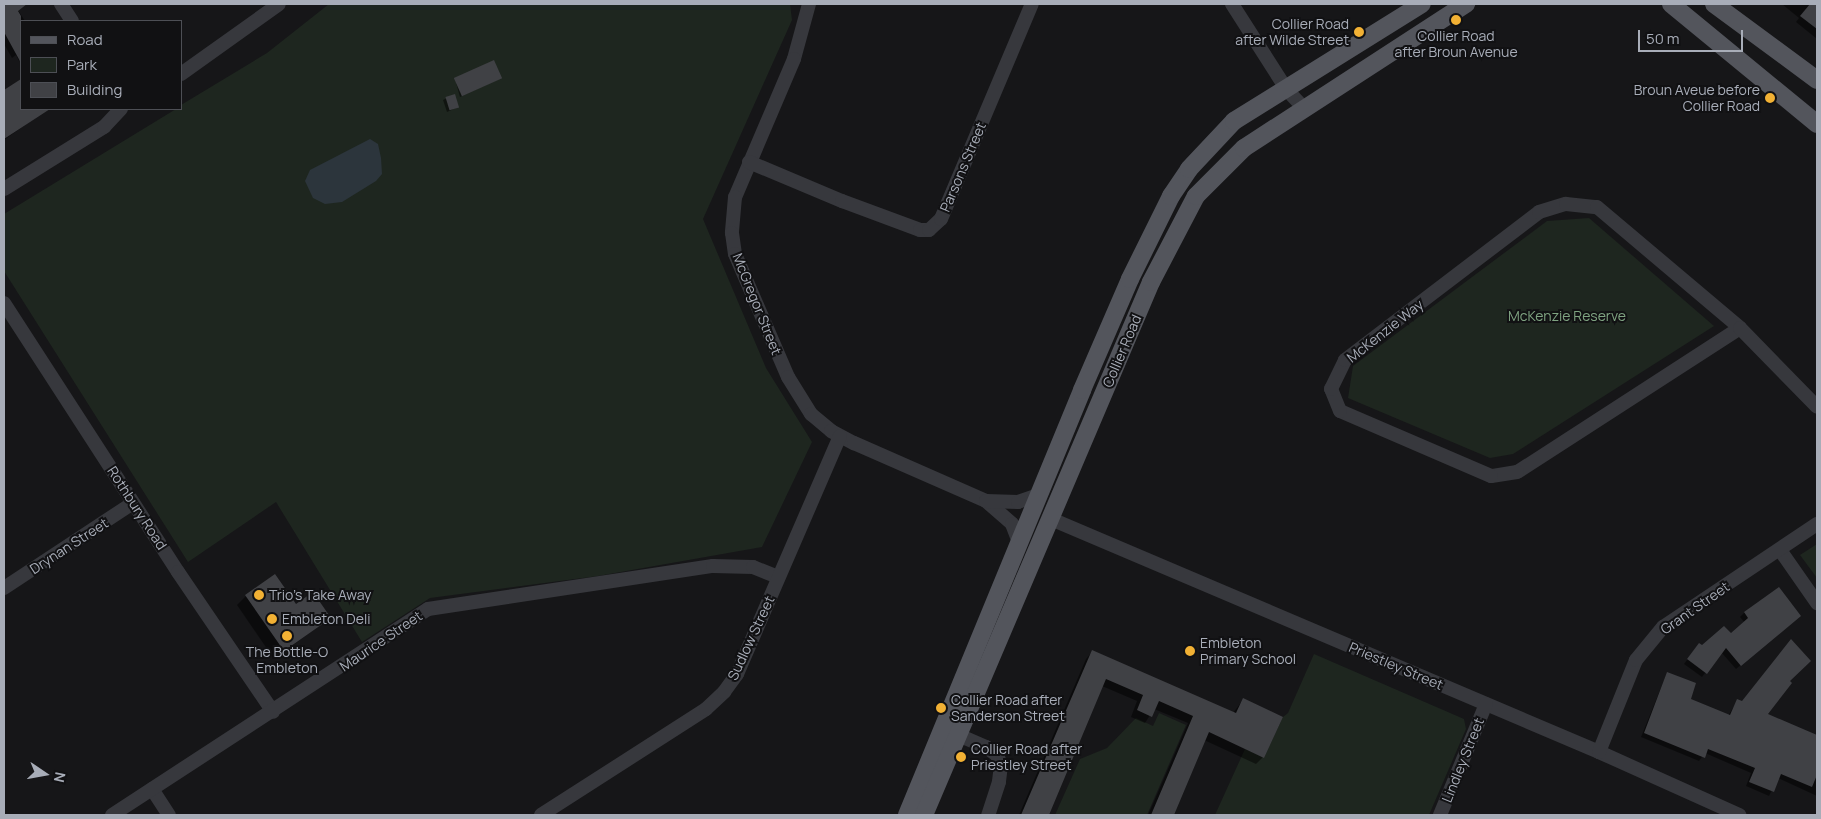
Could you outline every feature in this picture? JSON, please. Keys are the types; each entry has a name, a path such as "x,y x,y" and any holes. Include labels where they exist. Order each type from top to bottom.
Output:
{"main road":[{"name":"Collier Road","path":"924,815 951,732 1019,542 1130,279 1171,196 1189,169 1234,121 1258,104 1287,90 1422,4"},
{"name":"Collier Road","path":"907,815 951,732 1051,519 1151,282 1187,210 1226,162 1304,108 1466,4"},
{"path":"1671,4 1817,124"},
{"path":"1714,4 1817,80"}],"street":[{"path":"61,4 71,20"},
{"path":"182,73 279,4"},
{"name":"McGregor Street","path":"809,4 794,59 749,162 732,215 735,254 799,398 811,414 840,436 986,501 1012,524 1019,542"},
{"name":"Parsons Street","path":"749,162 842,201 920,230 929,230 941,219 1032,4"},
{"path":"1232,4 1287,90 1304,108"},
{"path":"4,188 104,127 120,110"},
{"name":"McKenzie Way","path":"1740,328 1517,472 1491,476 1340,411 1331,389 1345,360 1538,212 1566,204 1596,207 1740,328 1817,407"},
{"name":"Rothbury Road","path":"4,303 133,503 273,712"},
{"name":"Sudlow Street","path":"541,815 706,710 724,692 737,674 840,436"},
{"name":"McGregor Street","path":"986,501 1018,502 1038,495"},
{"name":"Drynan Street","path":"4,588 133,503"},
{"name":"Priestley Street","path":"1051,519 1599,752 1740,815"},
{"name":"Grant Street","path":"1599,752 1636,660 1663,627 1817,524"},
{"path":"1780,550 1817,603"},
{"name":"Maurice Street","path":"112,815 273,712 428,609 713,566 753,567 778,577"},
{"name":"Lindley Street","path":"1440,815 1486,704"},
{"path":"951,732 997,755 1000,765 999,782 988,815"},
{"path":"152,789 168,815"}],"green space":[{"path":"329,4 790,4 792,20 703,219 766,368 812,442 762,547 598,576 430,598 362,642 276,502 188,562 4,271 4,214 174,110 182,110 182,104 267,53"},
{"name":"McKenzie Reserve","path":"1589,218 1714,326 1513,454 1490,458 1348,398 1353,366 1547,221"},
{"path":"1817,544 1817,578 1800,555"},
{"path":"1314,654 1464,719 1466,729 1429,815 1215,815 1245,749 1264,757 1283,717 1288,713"},
{"path":"1159,713 1186,725 1147,815 1055,815 1080,759 1107,748 1136,718 1153,726"}],"shaded area":[{"path":"370,139 378,144 381,158 382,174 376,181 342,202 325,204 313,198 305,181 310,170"}],"building":[{"path":"4,4 27,4 18,11 21,16 20,61 4,32"},
{"path":"1810,4 1817,4 1817,29 1800,16"},
{"path":"494,60 502,78 462,96 454,78"},
{"path":"20,80 20,110 48,110 4,139 4,90"},
{"path":"455,94 459,107 450,110 445,97"},
{"path":"275,574 296,604 313,592 331,618 284,651 245,595"},
{"path":"1779,587 1801,616 1741,666 1726,648 1707,674 1687,659 1699,643 1702,645 1724,626 1731,633 1748,618 1744,612"},
{"path":"1791,639 1811,661 1790,681 1792,683 1768,714 1817,735 1817,775 1812,787 1781,774 1774,792 1749,782 1755,768 1708,749 1705,758 1644,733 1667,672 1696,683 1691,699 1730,715 1737,699 1742,701"},
{"path":"1092,650 1236,713 1243,698 1283,717 1264,758 1209,732 1174,815 1151,815 1193,716 1159,701 1152,717 1137,710 1143,695 1106,679 1049,815 1021,815"}],"place":[{"name":"Collier Road after Broun Avenue","path":"1456,20"},
{"name":"Collier Road after Wilde Street","path":"1359,32"},
{"name":"Broun Aveue before Collier Road","path":"1770,98"},
{"name":"Trio's Take Away","path":"259,595"},
{"name":"Embleton Deli","path":"272,619"},
{"name":"The Bottle-O Embleton","path":"287,636"},
{"name":"Embleton Primary School","path":"1190,651"},
{"name":"Collier Road after Sanderson Street","path":"941,708"},
{"name":"Collier Road after Priestley Street","path":"961,757"}]}
